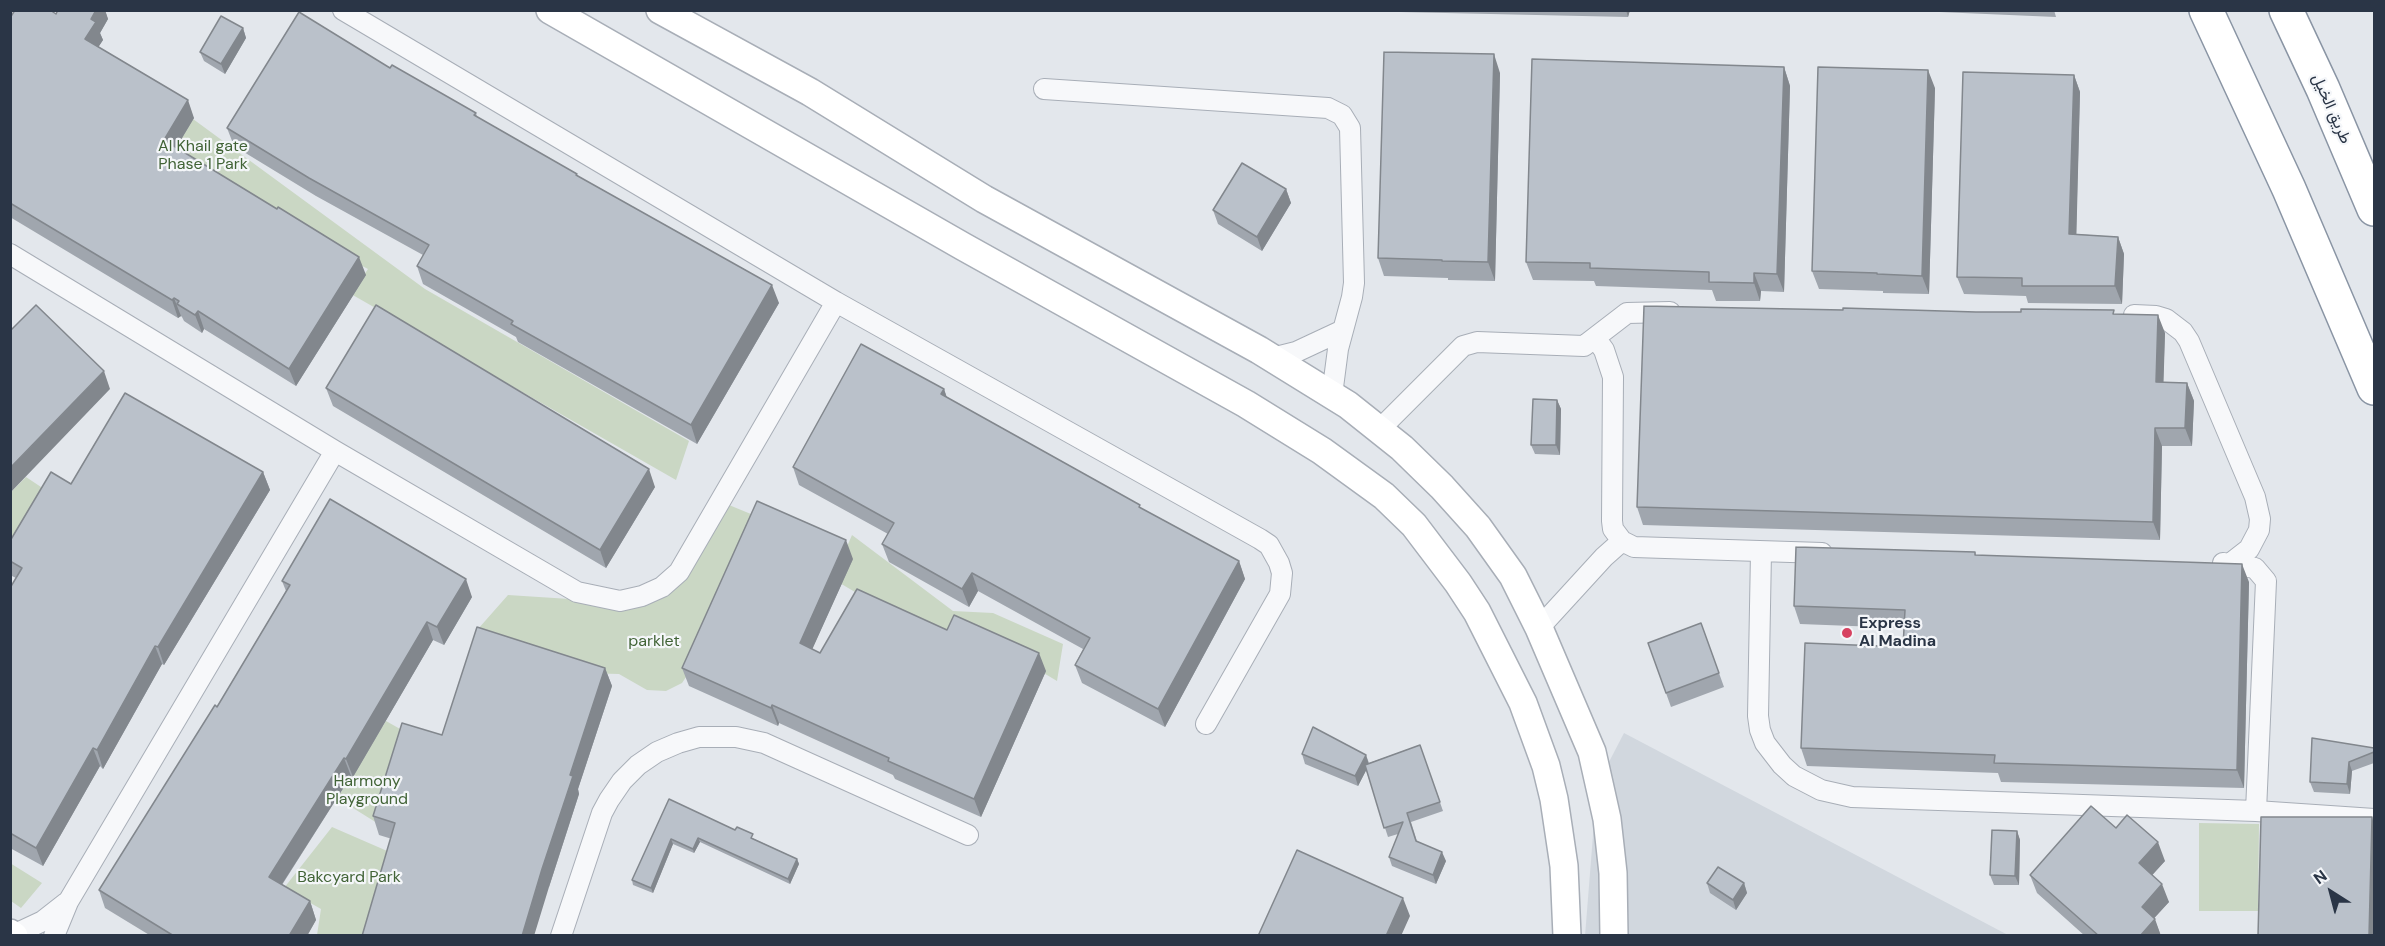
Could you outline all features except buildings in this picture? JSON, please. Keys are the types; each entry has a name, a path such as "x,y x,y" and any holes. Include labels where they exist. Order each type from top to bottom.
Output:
{"highway":[{"path":"2206,10 2289,189 2374,388"},
{"name":"طريق الخيل","path":"2286,10 2374,209"}],"street":[{"path":"343,10 836,302 1269,545 1282,573 1280,594 1206,724"},
{"path":"550,10 964,247 1246,404 1322,451 1384,496 1414,525 1458,583 1477,612 1523,703 1546,766 1554,799 1564,866 1567,936"},
{"path":"660,10 810,92 984,199 1272,358 1348,405 1402,448 1478,527 1513,576 1539,628 1592,752 1607,819 1613,873 1614,936"},
{"path":"1044,89 1328,108 1342,115 1350,128 1354,283 1341,331 1332,395"},
{"path":"10,254 335,450 577,592 620,601 642,596 662,587 679,572 836,302"},
{"path":"1379,430 1463,345 1477,342 1584,346 1627,313 1693,312"},
{"path":"2110,315 2156,316 2166,319 2183,332 2189,341 2258,507 2259,530 2255,540 2249,549 2231,563"},
{"path":"1272,358 1296,352 1341,331"},
{"path":"1596,339 1604,350 1613,377 1612,521 1613,529 1622,541 1634,547 1843,554"},
{"path":"54,936 68,902 335,450"},
{"path":"1539,628 1604,557 1622,541"},
{"path":"1761,552 1758,716 1760,730 1772,755 1794,776 1807,784 1821,790 1852,797 2256,812 2374,819"},
{"path":"2208,563 2231,563 2256,568 2266,581 2256,812"},
{"path":"561,936 602,813 609,800 622,781 638,765 657,752 678,743 699,738 736,737 764,743 968,835"},
{"path":"13,935 43,921 68,902"}],"shaded area":[{"path":"1624,733 2008,935 1585,936 1597,785"}],"green space":[{"name":"Al Khail gate Phase 1 Park","path":"193,119 425,289 689,441 676,480 351,294 368,269 161,161"},
{"path":"26,477 50,493 11,559 11,492"},
{"name":"parklet","path":"729,505 763,519 717,631 682,683 666,691 647,690 619,674 582,673 478,629 508,595 616,602 652,596"},
{"path":"852,535 953,611 993,613 1063,644 1057,681 992,642 909,624 833,579"},
{"name":"Harmony Playground","path":"386,721 409,734 377,823 337,798"},
{"path":"2199,823 2259,824 2258,911 2199,911"},
{"name":"Bakcyard Park","path":"332,827 401,857 370,935 317,935 321,909 284,888"},
{"path":"10,863 42,883 21,908 11,901"}],"place":[{"name":"Express Al Madina","path":"1847,633"}]}
